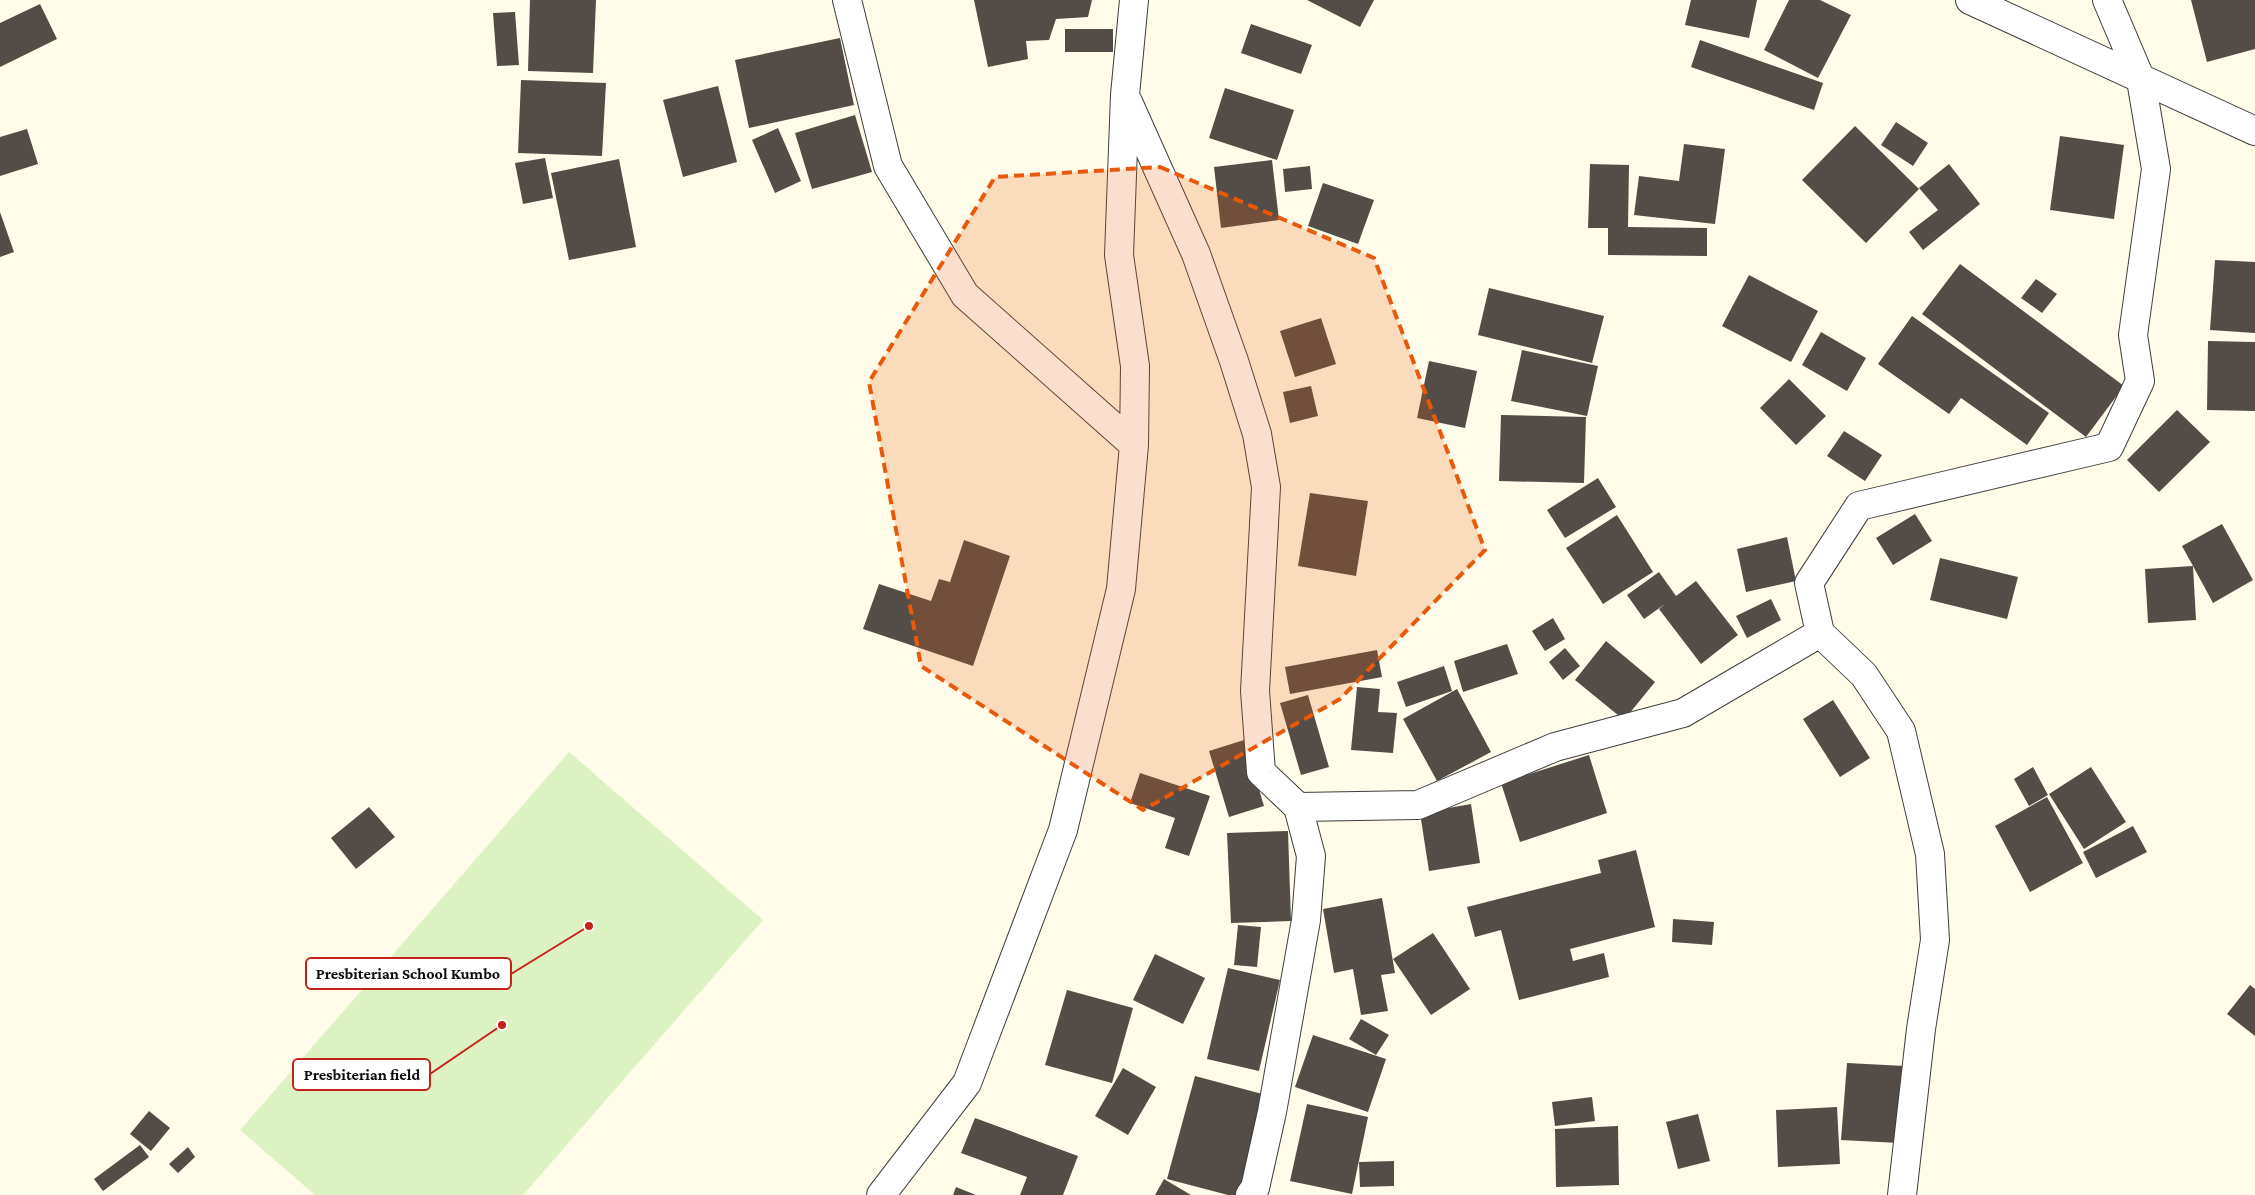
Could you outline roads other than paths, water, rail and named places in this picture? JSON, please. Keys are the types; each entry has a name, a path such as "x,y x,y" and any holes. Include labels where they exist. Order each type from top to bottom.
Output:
{"street":[{"path":"847,0 888,166 965,295 1134,445"},
{"path":"882,1195 967,1083 1063,830 1121,589 1134,445 1136,366 1119,255 1125,95 1134,0"},
{"path":"1970,0 2255,131"},
{"path":"1902,1195 1921,1029 1935,940 1930,854 1901,731 1864,675 1820,633 1809,583 1859,506 2109,447 2140,381 2132,335 2156,169 2141,80 2107,0"},
{"path":"1125,95 1196,254 1234,360 1257,434 1266,486 1255,691 1260,772 1298,807 1311,856 1306,920 1272,1112 1254,1188 1250,1195"},
{"path":"1298,807 1418,804 1555,747 1683,713 1820,633"}],"place":[{"name":"Presbiterian School Kumbo","path":"589,926"},
{"name":"Presbiterian field","path":"502,1025"}]}
